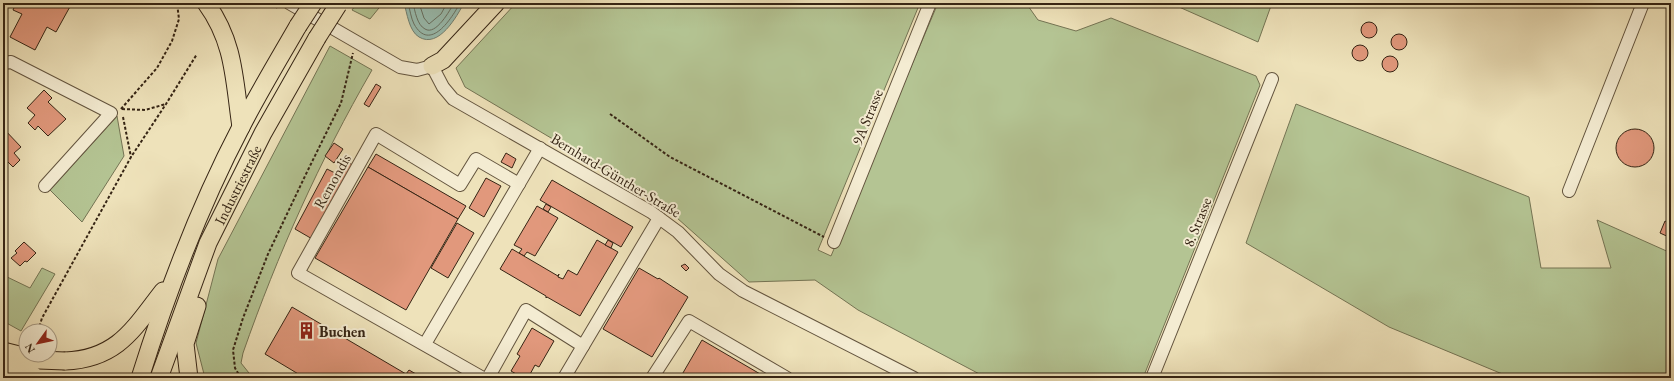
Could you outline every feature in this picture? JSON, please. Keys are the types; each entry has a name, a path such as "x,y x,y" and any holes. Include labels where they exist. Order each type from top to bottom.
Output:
{"highway":[{"path":"206,3 222,28 232,59 241,127"},
{"name":"Industriestraße","path":"140,378 173,278 205,202 241,127 298,26 313,3"},
{"path":"432,66 443,60 496,3"},
{"name":"Industriestraße","path":"159,378 208,243 263,133 338,4"},
{"path":"189,378 185,344 199,299 201,261"},
{"path":"3,351 39,360 75,361 99,355 114,347 138,324 173,278"},
{"path":"3,364 36,377"}],"street":[{"path":"289,3 400,67 409,70 417,70 432,66"},
{"name":"9A Strasse","path":"834,242 930,3"},
{"path":"1569,191 1643,3"},
{"path":"3,63 11,62 116,111 45,186"},
{"name":"Bernhard-Günther-Straße","path":"432,66 443,87 453,98 659,218 678,232 719,274 743,291 900,375 914,378"},
{"name":"8. Strasse","path":"1152,378 1272,78"},
{"name":"Remondis","path":"483,378 298,273 376,134 460,185 476,159 520,184"},
{"path":"425,344 540,148"},
{"path":"564,378 659,218"},
{"path":"488,378 526,310 583,346"},
{"path":"652,378 689,321 786,378"}],"path":[{"path":"116,111 157,68 172,41 179,20 177,3"},
{"path":"241,378 235,368 233,350 243,318 268,254 341,103 353,53 359,44"},
{"path":"40,323 131,157 197,54"},
{"path":"116,111 144,110 166,104"},
{"path":"116,111 131,157"},
{"path":"610,114 670,157 834,242"}],"green space":[{"path":"357,3 383,3 370,19 352,10"},
{"path":"516,3 920,3 818,250 831,256 938,3 1026,3 1038,20 1076,31 1111,18 1256,76 1260,85 1143,378 987,378 858,310 815,280 749,282 659,202 465,87 456,68"},
{"path":"1170,3 1272,3 1258,42"},
{"path":"330,46 372,70 334,139 317,174 285,244 256,316 241,363 253,378 205,378 196,343 218,259"},
{"path":"1296,104 1529,197 1541,268 1611,268 1597,220 1671,253 1671,378 1512,378 1389,327 1246,243"},
{"path":"117,116 124,156 82,222 50,190"},
{"path":"42,268 55,274 26,323 18,323 18,329 3,321 3,275 30,288"}],"water":[{"path":"404,3 464,3 452,23 440,35 433,39 426,40 419,37 413,31"}],"building":[{"path":"16,3 72,3 56,32 47,27 35,50 10,37 22,14 13,10"},
{"path":"1366,22 1372,22 1377,27 1375,36 1372,38 1366,38 1361,33 1361,27"},
{"path":"1396,34 1402,34 1407,39 1405,48 1402,50 1396,50 1391,45 1391,39"},
{"path":"1360,45 1366,47 1368,53 1366,59 1360,61 1354,59 1352,53 1354,47"},
{"path":"1390,56 1396,58 1398,64 1396,70 1390,72 1384,70 1382,64 1384,58"},
{"path":"376,84 381,87 369,107 364,104"},
{"path":"44,90 52,98 48,102 66,119 48,136 38,126 35,130 28,123 35,115 27,108"},
{"path":"3,128 21,147 14,153 20,160 13,167 3,157"},
{"path":"1635,129 1645,132 1651,138 1654,148 1651,158 1645,164 1635,167 1625,164 1619,158 1616,148 1619,138 1625,132"},
{"path":"334,143 343,149 334,163 325,156"},
{"path":"506,153 516,159 512,168 501,162"},
{"path":"376,154 466,206 458,219 368,167"},
{"path":"345,161 355,166 314,240 295,229 327,169 337,174"},
{"path":"368,167 458,219 406,310 315,258"},
{"path":"486,178 501,186 484,217 469,208"},
{"path":"552,180 633,227 621,247 540,200"},
{"path":"546,204 551,207 548,212 543,209"},
{"path":"537,206 558,218 535,256 527,252 524,256 519,253 522,249 514,245"},
{"path":"1665,221 1671,224 1671,238 1660,233"},
{"path":"457,223 474,233 448,278 431,268"},
{"path":"597,240 618,252 580,316 547,297 546,298 546,296 500,269 512,249 558,276 559,274 558,277 563,279 568,270 577,275"},
{"path":"608,240 613,243 611,248 605,245"},
{"path":"24,242 36,253 27,262 25,261 20,266 11,258 17,253 15,251"},
{"path":"685,264 689,268 686,271 681,266"},
{"path":"639,268 658,279 659,278 688,297 652,357 603,329"},
{"name":"Buchen","path":"292,307 406,374 409,370 416,374 414,378 305,378 265,354"},
{"path":"532,328 554,341 539,367 535,365 528,378 523,378 511,371 520,356 517,354"},
{"path":"702,340 767,378 680,378"}],"place":[{"name":"Buchen","path":"306,331"}]}
